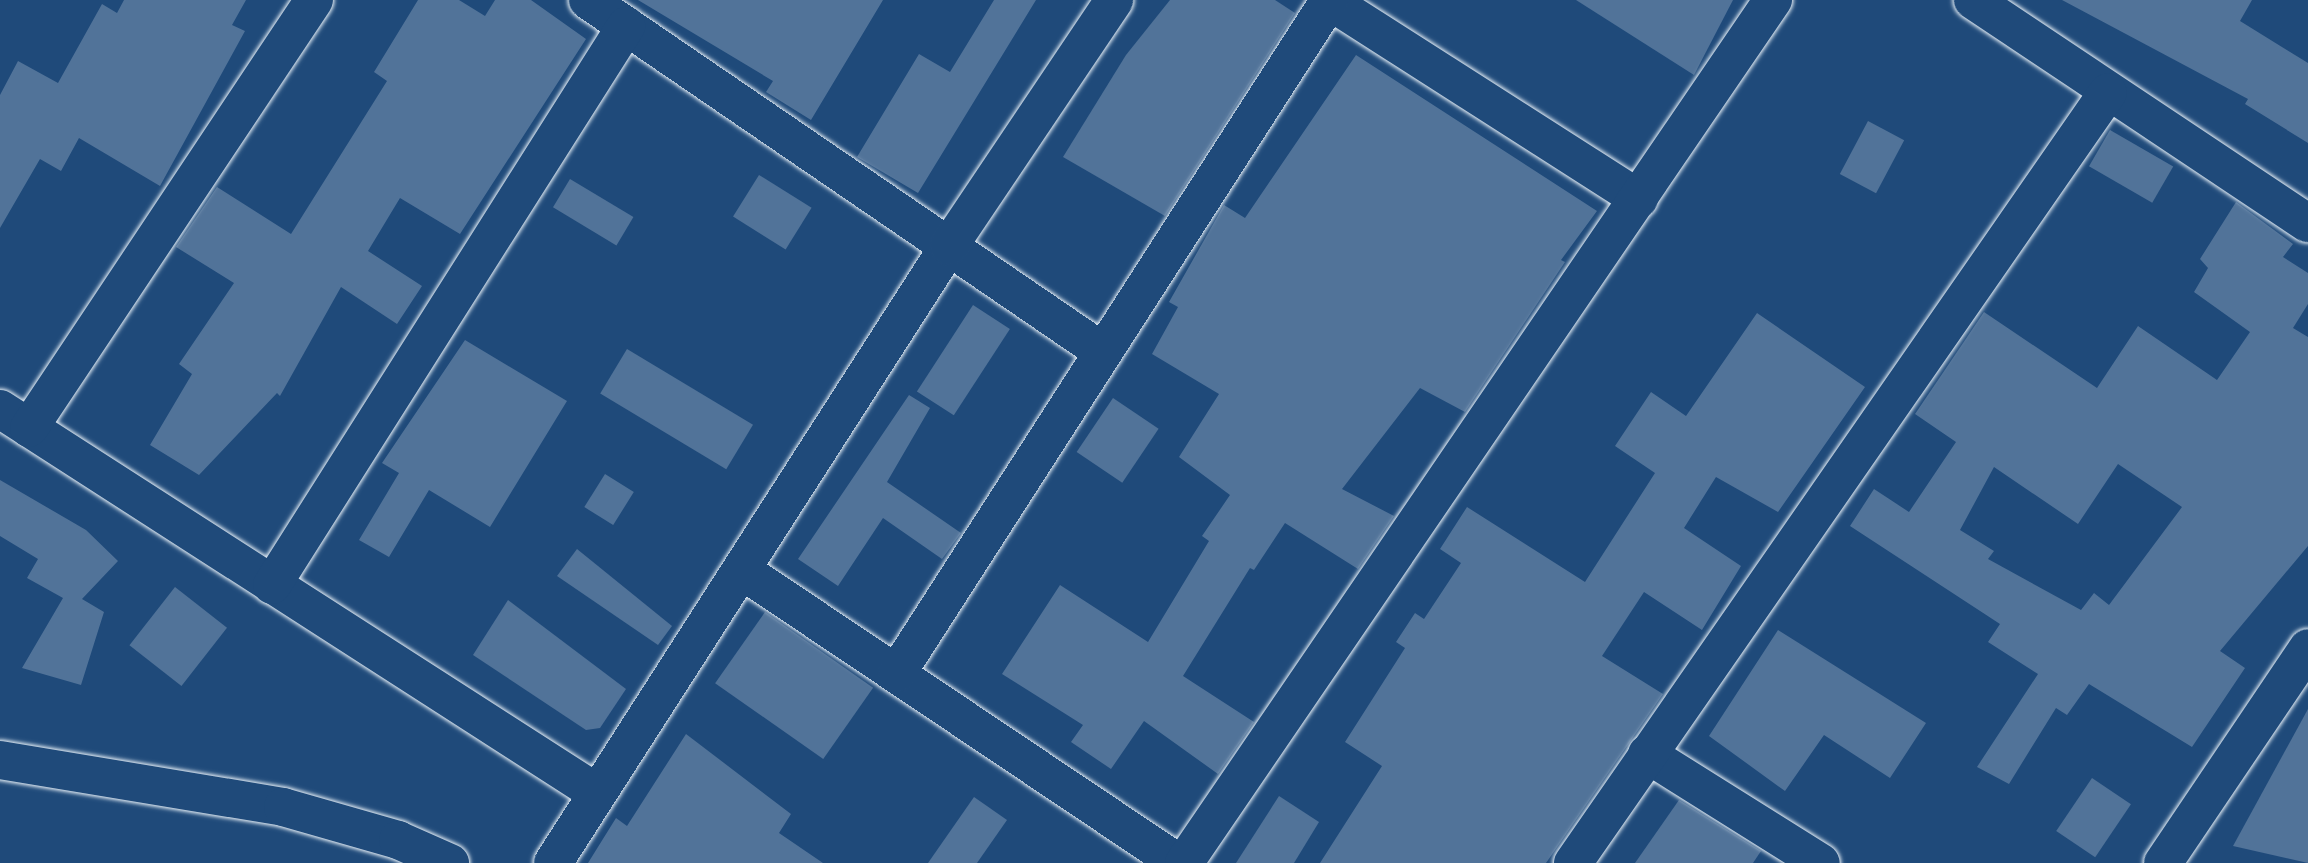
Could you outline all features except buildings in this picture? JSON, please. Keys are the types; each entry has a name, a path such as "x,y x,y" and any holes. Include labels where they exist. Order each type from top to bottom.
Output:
{"street":[{"path":"314,0 14,419 597,793"},
{"path":"587,0 1103,352"},
{"path":"553,863 743,571 949,246 1114,0"},
{"path":"897,673 1328,0 1639,199"},
{"path":"1184,863 1773,0"},
{"path":"1973,0 2308,223"},
{"path":"272,585 626,26"},
{"path":"1573,863 1903,392 2108,92"},
{"path":"743,571 1178,863"},
{"path":"2163,863 2308,648"},
{"path":"1647,754 1821,863"},
{"path":"0,760 283,807 398,840 450,863"}]}
